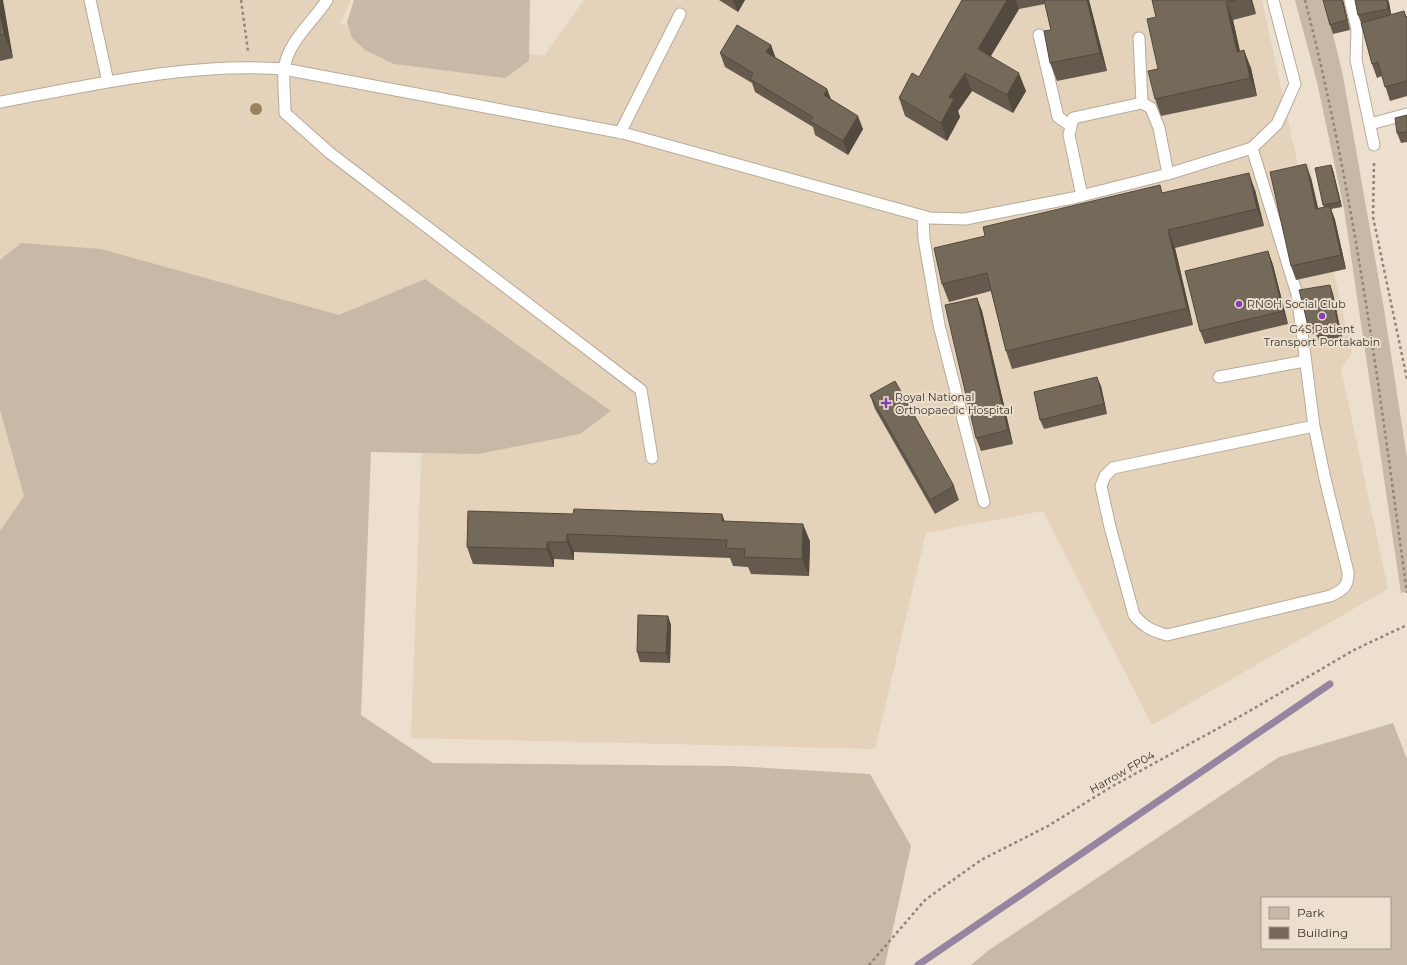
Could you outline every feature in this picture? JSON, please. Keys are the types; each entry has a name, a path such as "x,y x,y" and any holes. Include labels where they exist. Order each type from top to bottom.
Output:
{"lane":[{"path":"90,0 108,82"},
{"path":"327,0 292,48 284,69 285,114 336,157 641,390 652,458"},
{"path":"0,102 108,82 179,71 250,67 284,69 620,133 930,218 965,219 1082,196 1168,174 1252,148 1277,124 1295,84 1273,0"},
{"path":"1350,0 1357,29 1356,60 1374,145"},
{"path":"620,133 680,14"},
{"path":"1039,35 1058,117 1071,126"},
{"path":"1139,38 1142,103"},
{"path":"1082,196 1069,135 1073,118 1142,103 1151,108 1159,128 1168,174"},
{"path":"1370,124 1407,114"},
{"path":"1252,148 1297,294 1314,426 1349,581 1341,591 1330,596 1167,635 1154,632 1142,625 1134,615 1110,527 1101,486 1105,476 1113,468 1314,426"},
{"path":"923,216 924,240 939,325 984,502"},
{"path":"1219,377 1305,361"}],"path":[{"path":"241,0 248,46"},
{"path":"1305,0 1324,74 1352,222 1407,593"},
{"path":"1374,145 1373,217 1407,379"},
{"name":"Harrow FP04","path":"869,965 925,900 981,860 1048,826 1111,787 1246,713 1354,650 1407,625"}],"shaded area":[{"name":"Royal National Orthopaedic Hospital","path":"0,0 351,0 340,24 544,56 584,0 1262,0 1298,166 1309,163 1352,353 1341,369 1388,589 1152,725 1043,511 926,533 875,749 411,738 427,295 0,570"}],"green space":[{"path":"354,0 530,0 529,61 505,78 394,64 365,50 352,38 347,22"},
{"path":"1295,0 1325,0 1343,76 1384,309 1407,458 1407,591 1401,593 1344,209 1317,82"},
{"path":"21,243 101,249 339,315 425,279 611,411 580,434 478,454 371,452 361,715 433,763 734,766 870,774 911,846 885,965 0,965 0,531 24,496 0,410 0,260"},
{"path":"1393,723 1407,759 1407,965 971,965 989,950 1279,757"}],"building":[{"path":"962,0 1007,0 978,49 1019,73 1007,95 965,73 949,97 954,99 941,123 899,98 912,73 919,77"},
{"path":"1044,0 1087,0 1100,53 1050,63 1044,31 1051,30"},
{"path":"1152,0 1235,0 1226,2 1237,52 1244,50 1250,78 1155,99 1148,71 1158,69 1147,19 1156,17"},
{"path":"1323,0 1342,0 1347,20 1330,25"},
{"path":"1355,0 1387,0 1388,9 1358,15"},
{"path":"0,11 4,34 0,35"},
{"path":"1404,11 1406,17 1407,16 1407,81 1385,87 1378,62 1372,64 1361,23"},
{"path":"737,25 771,45 766,52 827,89 824,95 858,116 843,141 810,121 813,117 750,79 753,73 720,53"},
{"path":"1407,115 1407,132 1397,133 1395,118"},
{"path":"1306,164 1316,209 1330,206 1341,255 1291,266 1270,172"},
{"path":"1331,165 1340,202 1323,205 1315,168"},
{"path":"1249,173 1257,209 1168,230 1187,308 1006,351 987,273 942,284 934,248 985,236 983,227 1160,185 1162,193"},
{"name":"RNOH Social Club","path":"1268,251 1283,311 1200,331 1185,271"},
{"name":"G4S Patient Transport Portakabin","path":"1330,285 1340,333 1317,336 1316,323 1308,325 1299,290"},
{"path":"977,298 1008,430 976,438 945,305"},
{"path":"1097,377 1104,404 1040,420 1034,392"},
{"path":"895,381 954,486 930,500 870,395"},
{"path":"574,509 722,514 722,521 803,524 802,559 744,557 745,549 726,548 727,540 567,534 567,542 547,542 547,549 467,547 468,511 573,514"},
{"path":"638,615 668,616 666,653 637,652"}],"waterway":[{"path":"918,965 1330,684"}],"place":[{"name":"RNOH Social Club","path":"1239,304"},
{"name":"G4S Patient Transport Portakabin","path":"1322,316"},
{"name":"Royal National Orthopaedic Hospital","path":"886,403"}]}
